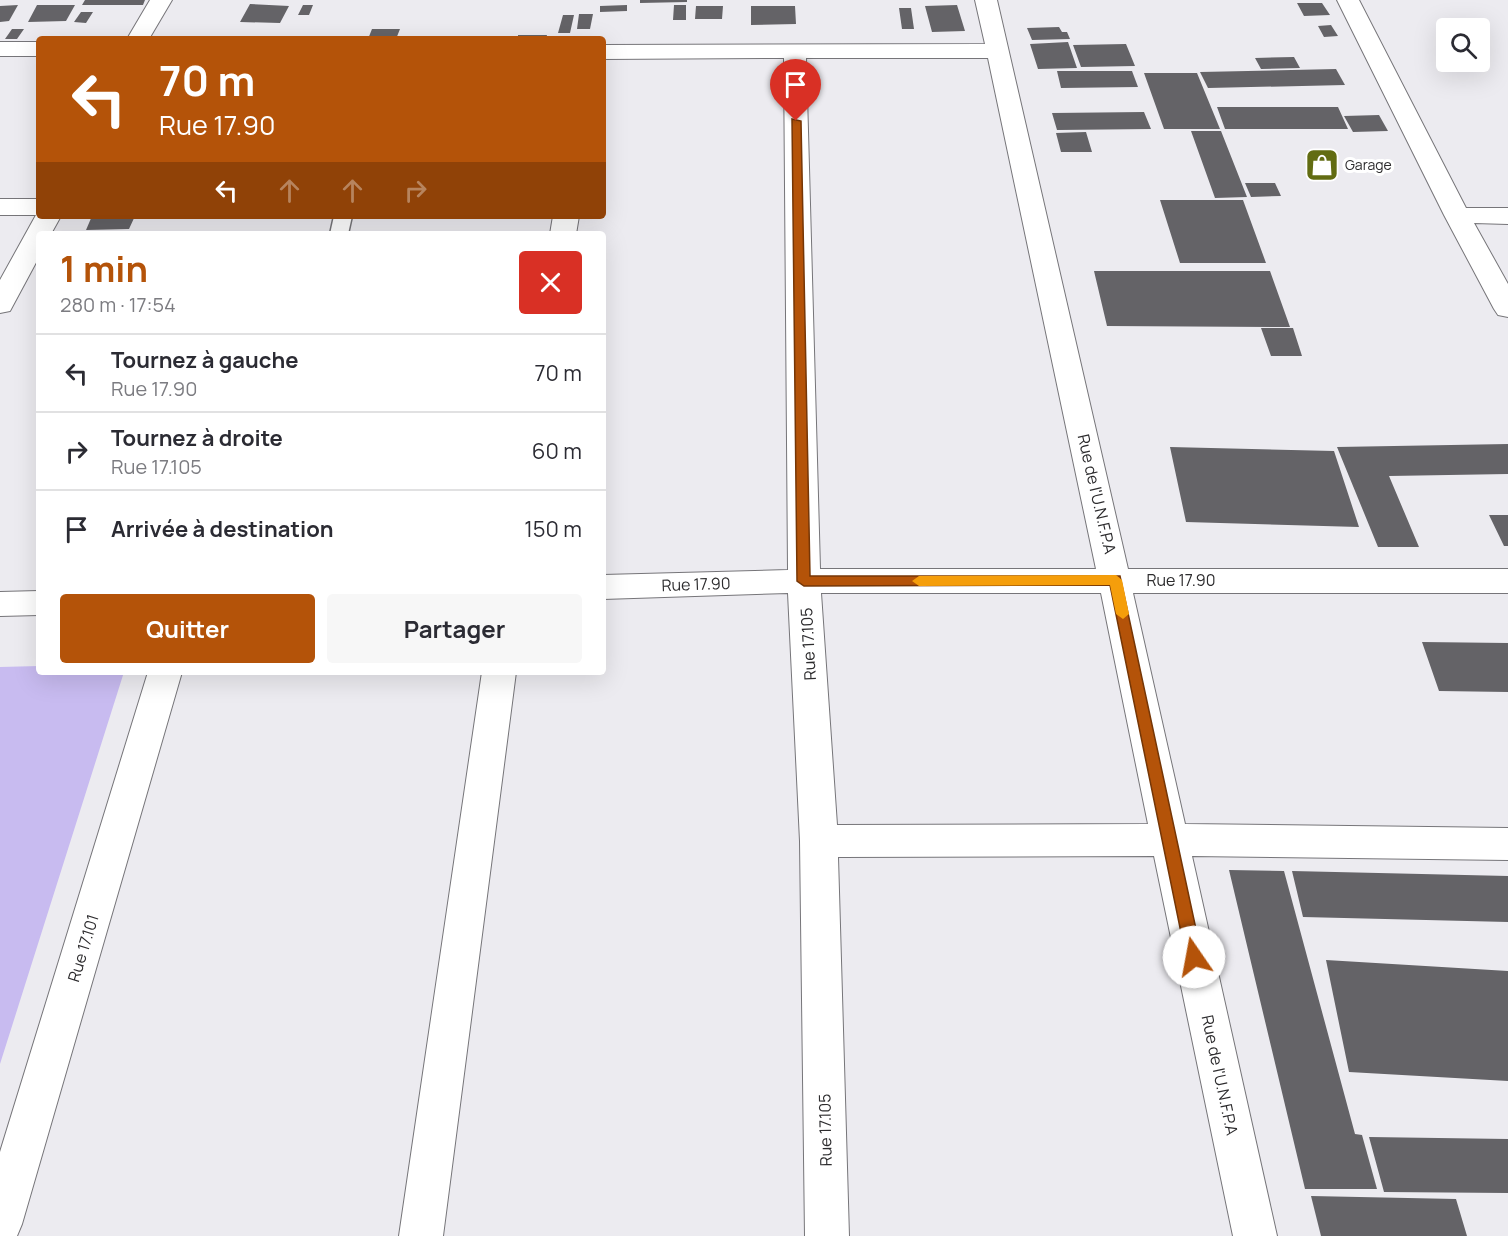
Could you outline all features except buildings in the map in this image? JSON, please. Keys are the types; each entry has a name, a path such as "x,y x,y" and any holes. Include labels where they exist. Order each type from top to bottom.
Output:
{"street":[{"path":"140,36 162,0"},
{"name":"Rue de l'U.N.F.P.A","path":"986,0 1116,580 1168,840 1255,1236"},
{"path":"1348,0 1457,215 1508,309"},
{"path":"0,49 36,49"},
{"path":"606,52 998,51"},
{"name":"Rue 17.105","path":"795,52 804,581 819,841 827,1236"},
{"path":"0,207 36,207"},
{"path":"1457,215 1508,216"},
{"path":"0,305 36,238"},
{"name":"Rue 17.90","path":"606,587 804,581 1508,581"},
{"path":"0,604 36,603"},
{"name":"Rue 17.101","path":"0,1224 164,675"},
{"path":"421,1236 499,675"},
{"path":"819,841 1168,840 1508,844"}],"shaded area":[{"path":"36,666 36,675 123,675 0,1064 0,667"}],"slow traffic":[{"path":"919,581 1116,580 1123,614"}],"place":[{"name":"Garage","path":"1322,165"}],"route":[{"path":"796,121 804,581 1116,580 1194,957"}]}
